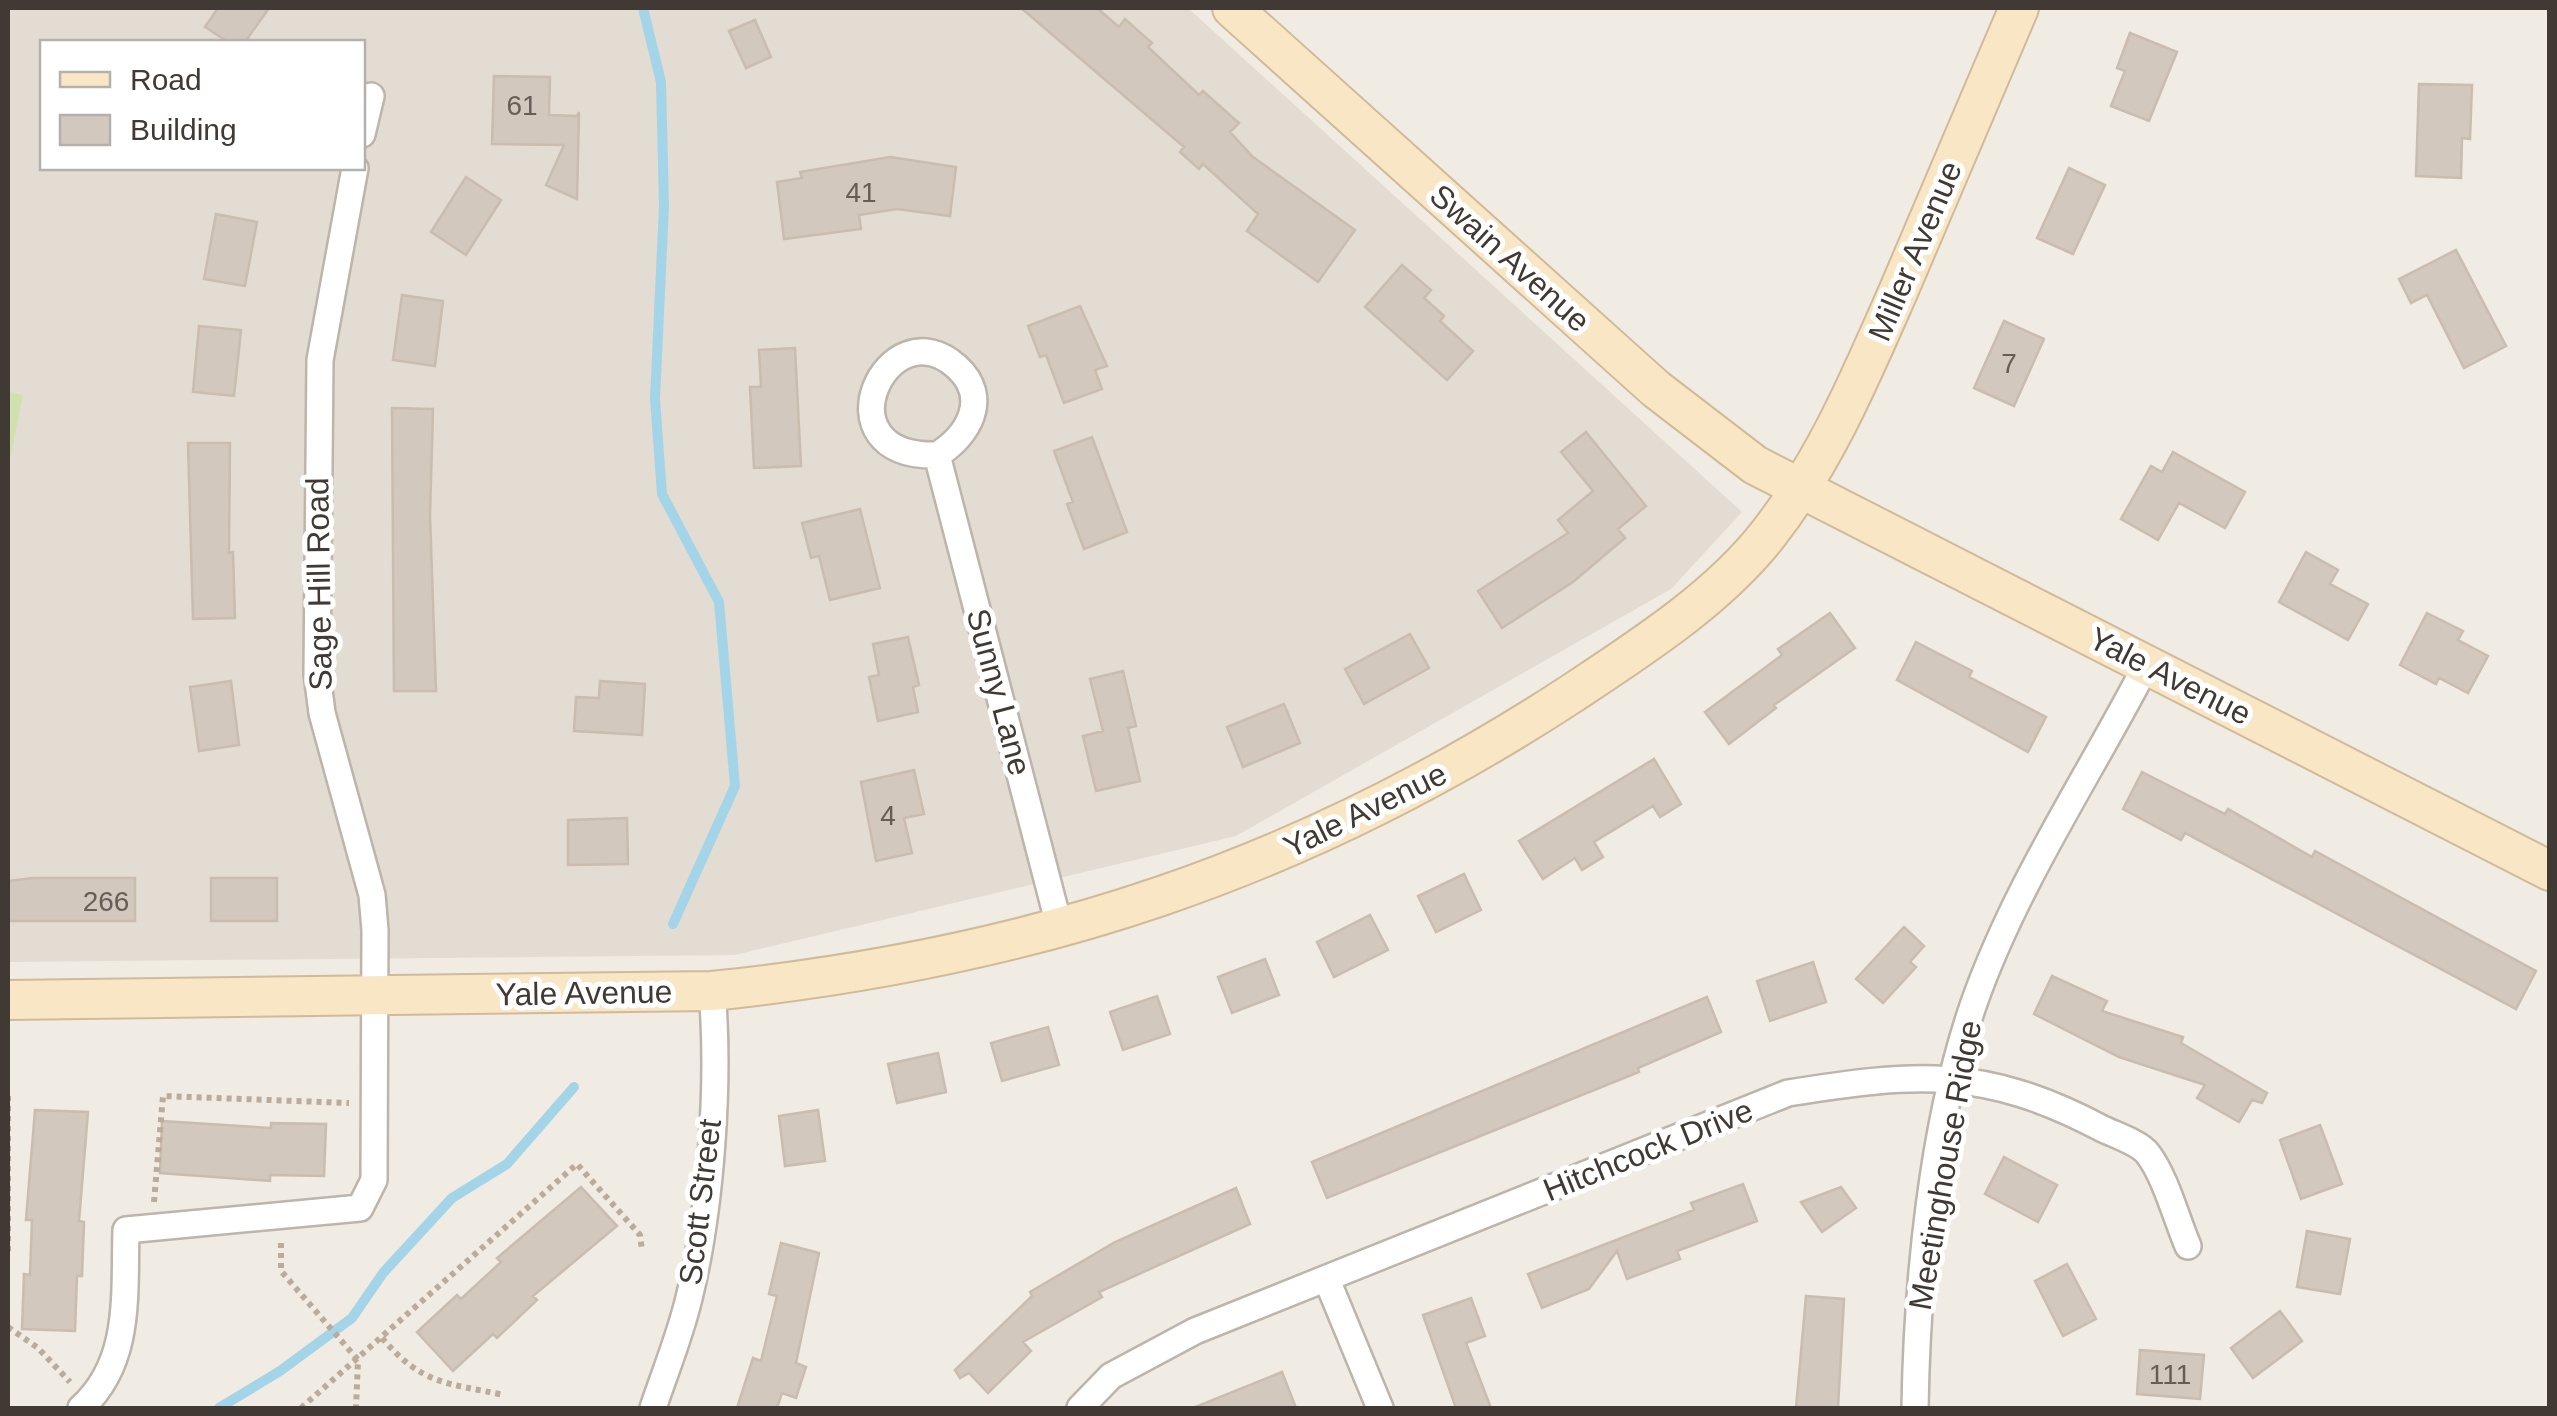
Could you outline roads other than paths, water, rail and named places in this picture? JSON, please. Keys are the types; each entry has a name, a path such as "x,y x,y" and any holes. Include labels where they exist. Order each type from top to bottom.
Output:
{"main road":[{"name":"Swain Avenue","path":"1232,8 1656,389 1755,466 1801,489"},
{"name":"Miller Avenue","path":"1801,489 1871,354 2020,8"},
{"name":"Yale Avenue","path":"8,1000 712,990 890,967 1060,928 1160,900 1334,830 1516,730 1664,629 1718,584 1766,538 1801,489 2550,871"}],"street":[{"path":"365,121 371,96"},
{"name":"Sage Hill Road","path":"85,1405 111,1372 123,1328 126,1230 360,1208 374,1180 376,996 372,895 330,750 318,674 320,360 356,170"},
{"path":"925,352 948,359 964,374 974,398 972,421 960,440 937,455 910,456 889,445 877,430 870,406 876,380 891,363 908,355 925,352"},
{"name":"Sunny Lane","path":"937,455 1060,928"},
{"name":"Meetinghouse Ridge","path":"1915,1408 1916,1324 1954,1078 1974,1002 2033,872 2147,664"},
{"name":"Scott Street","path":"652,1408 688,1302 698,1253 716,1033 712,990"},
{"name":"Hitchcock Drive","path":"1080,1408 1111,1376 1195,1331 1788,1093 1890,1076 1954,1078 2002,1087 2062,1108 2148,1152 2188,1246"},
{"path":"1327,1280 1380,1408"}],"waterway":[{"path":"643,8 661,82 664,206 655,399 662,494 719,602 735,786 673,924"},
{"path":"219,1408 280,1371 352,1318 383,1273 452,1198 507,1164 574,1087"}]}
